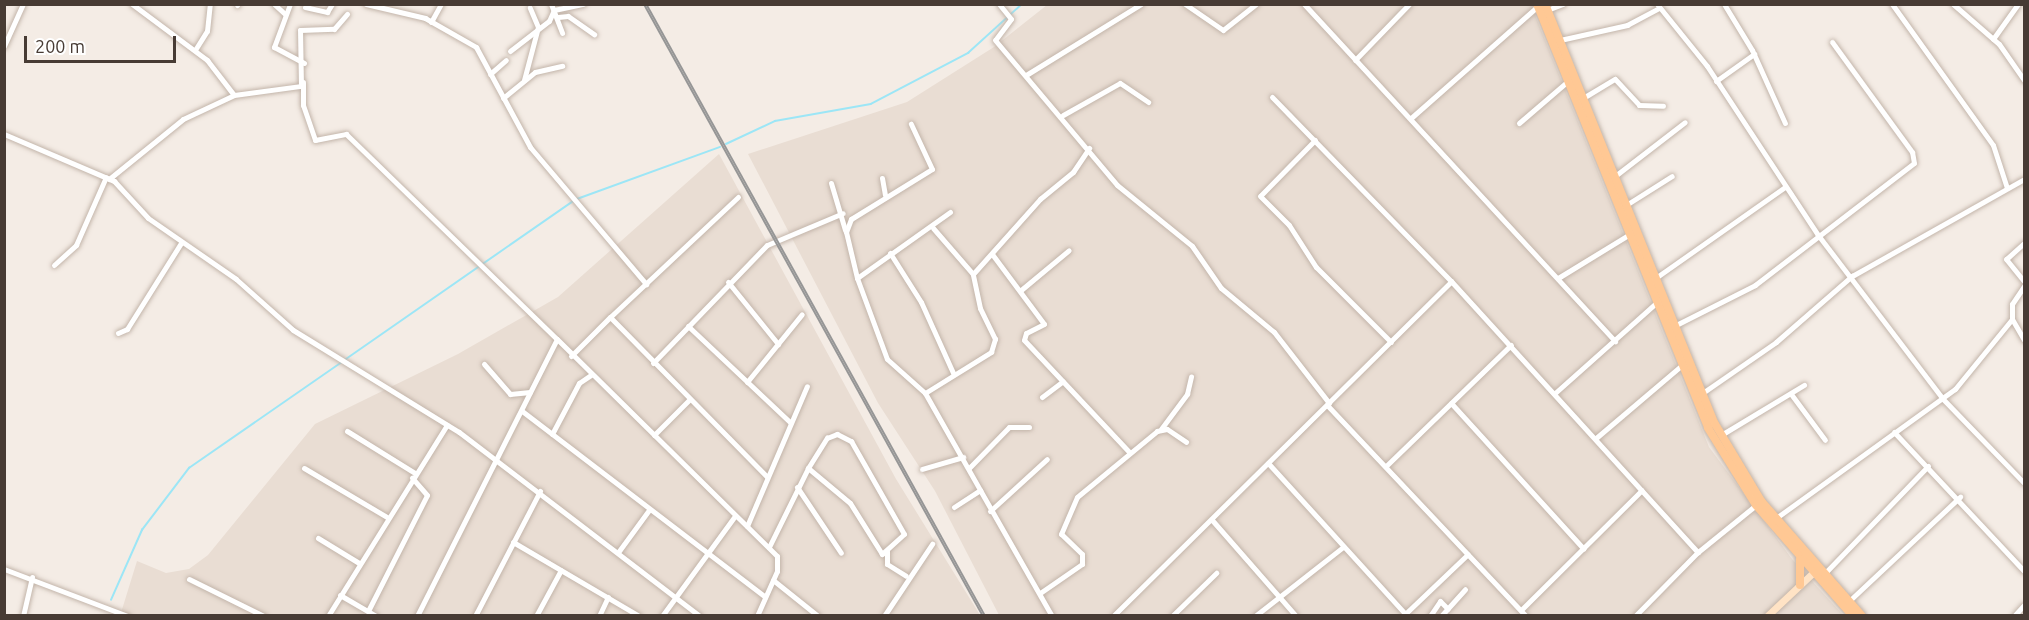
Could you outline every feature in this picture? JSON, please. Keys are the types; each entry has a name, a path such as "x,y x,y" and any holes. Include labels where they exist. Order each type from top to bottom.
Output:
{"main road":[{"path":"1542,6 1560,40 1654,279 1701,393 1721,435 1776,518 1852,615"},
{"path":"1542,6 1568,81 1681,366 1722,453 1756,505 1800,558 1818,572 1862,615"},
{"path":"1800,558 1800,585"}],"street":[{"path":"4,46 23,4"},
{"path":"132,4 195,50 234,94"},
{"path":"195,50 207,32 210,4"},
{"path":"274,4 285,14"},
{"path":"290,4 274,47 304,63"},
{"path":"305,7 327,12 332,4"},
{"path":"366,4 431,22 476,46 530,147 646,284"},
{"path":"431,22 441,4"},
{"path":"510,51 538,27 552,7 583,4"},
{"path":"999,4 1008,14 994,36 1063,115 1117,186 1192,246 1221,288 1274,332 1328,404 1523,613 1642,490"},
{"path":"1026,75 1141,4"},
{"path":"1185,4 1223,30 1256,4"},
{"path":"1304,4 1615,341"},
{"path":"1355,60 1409,4"},
{"path":"1411,118 1542,6 1563,4"},
{"path":"1724,4 1754,54 1785,123"},
{"path":"1892,4 1993,145 2007,177 2007,188"},
{"path":"1953,4 1993,39 2025,80"},
{"path":"1993,39 2018,4"},
{"path":"1560,40 1627,25 1658,6 1716,81 1818,235 1852,276 1942,398 2025,483"},
{"path":"552,7 558,17 562,33"},
{"path":"524,80 538,27 530,8"},
{"path":"347,14 334,29 300,30 304,63 300,94 315,140 346,134 769,547 778,561 773,580 757,615"},
{"path":"558,17 568,16 594,34"},
{"path":"1674,326 1755,285 1818,235 1906,171 1915,158 1832,42"},
{"path":"1716,81 1754,54"},
{"path":"490,74 506,60"},
{"path":"503,98 524,80 562,66"},
{"path":"1583,98 1615,79 1639,105 1663,106"},
{"path":"1519,123 1568,81"},
{"path":"54,265 76,245 107,178 183,119 234,94 303,82"},
{"path":"1063,115 1120,83 1148,102"},
{"path":"1272,97 1511,345 1698,552"},
{"path":"1614,176 1685,122"},
{"path":"846,232 854,215 932,169 911,124"},
{"path":"6,132 107,178 182,243 236,279 292,330 447,425 540,491 619,551 675,598 700,615"},
{"path":"1315,140 1260,196 1289,225 1316,267 1391,342"},
{"path":"973,274 1089,148"},
{"path":"1626,204 1672,176"},
{"path":"2007,177 2017,183"},
{"path":"882,178 885,195"},
{"path":"1701,393 1776,342 1852,276 2025,179"},
{"path":"831,183 843,213 857,278 887,359 925,393 963,457 990,511 1052,615"},
{"path":"1654,279 1785,187"},
{"path":"571,356 738,197"},
{"path":"857,278 890,253 933,228 950,212"},
{"path":"653,363 728,282 767,245 843,213"},
{"path":"925,393 952,373 984,358 995,342 973,274 933,228"},
{"path":"1558,278 1630,234"},
{"path":"118,333 127,329 182,243"},
{"path":"2025,243 2006,259 2025,281"},
{"path":"1021,290 1069,250"},
{"path":"890,253 921,302 952,373"},
{"path":"992,254 1021,290 1044,324 1026,333 1024,340 1129,452"},
{"path":"1113,615 1212,520 1451,281"},
{"path":"728,282 778,344"},
{"path":"2025,286 2012,304 2012,319 2025,340"},
{"path":"1555,393 1656,303"},
{"path":"747,382 802,314"},
{"path":"610,317 767,477"},
{"path":"1776,518 1942,398 2012,319"},
{"path":"688,326 790,423"},
{"path":"417,615 557,339"},
{"path":"1386,466 1511,345"},
{"path":"484,364 510,394 530,392"},
{"path":"1596,438 1681,366"},
{"path":"552,434 579,383 591,375"},
{"path":"1040,593 1082,564 1082,554 1061,534 1073,501 1129,452 1161,429 1187,393 1191,376"},
{"path":"1042,397 1063,381"},
{"path":"1721,435 1804,385"},
{"path":"747,526 807,386"},
{"path":"1791,394 1825,440"},
{"path":"654,435 689,400"},
{"path":"1451,403 1584,549"},
{"path":"522,411 765,597"},
{"path":"328,615 387,517 447,425"},
{"path":"969,468 1009,428 1029,427"},
{"path":"1161,429 1186,442"},
{"path":"347,431 414,476 427,495 368,611"},
{"path":"1894,432 1960,497 2025,571"},
{"path":"769,547 797,487 808,468 831,436 851,441 905,528 882,554 845,497 808,468"},
{"path":"922,469 963,457"},
{"path":"990,511 1047,459"},
{"path":"1268,463 1405,615 1468,554"},
{"path":"1767,615 1818,572 1928,466"},
{"path":"304,468 387,517"},
{"path":"797,487 841,553"},
{"path":"954,507 980,490"},
{"path":"475,615 540,491"},
{"path":"1848,602 1960,497"},
{"path":"1635,615 1698,552 1756,505"},
{"path":"619,551 650,510"},
{"path":"662,615 735,516"},
{"path":"1212,520 1296,615"},
{"path":"318,538 359,563"},
{"path":"513,542 639,615"},
{"path":"884,615 906,576 932,544"},
{"path":"1255,615 1343,547"},
{"path":"887,551 886,564 906,576"},
{"path":"4,570 32,577 128,615"},
{"path":"536,615 561,570"},
{"path":"1172,615 1216,573"},
{"path":"24,615 32,577"},
{"path":"189,579 264,615"},
{"path":"773,580 818,615"},
{"path":"1441,615 1465,589"},
{"path":"340,595 376,615"},
{"path":"599,615 608,597"},
{"path":"1430,615 1440,601 1448,609"},
{"path":"2014,615 2025,605"}],"shaded area":[{"path":"1047,5 1531,5 1709,447 1792,559 1843,615 999,615 935,491 878,403 748,154 907,102 994,47"},
{"path":"719,154 896,479 980,615 120,616 137,561 166,573 189,569 208,555 315,424 458,354 558,297"}],"waterway":[{"path":"726,144 775,121 871,104 968,53 1022,4"},
{"path":"577,199 720,147"},
{"path":"346,359 573,201"},
{"path":"111,600 142,530 189,468 342,362"}],"railway":[{"path":"645,4 984,616"}]}
